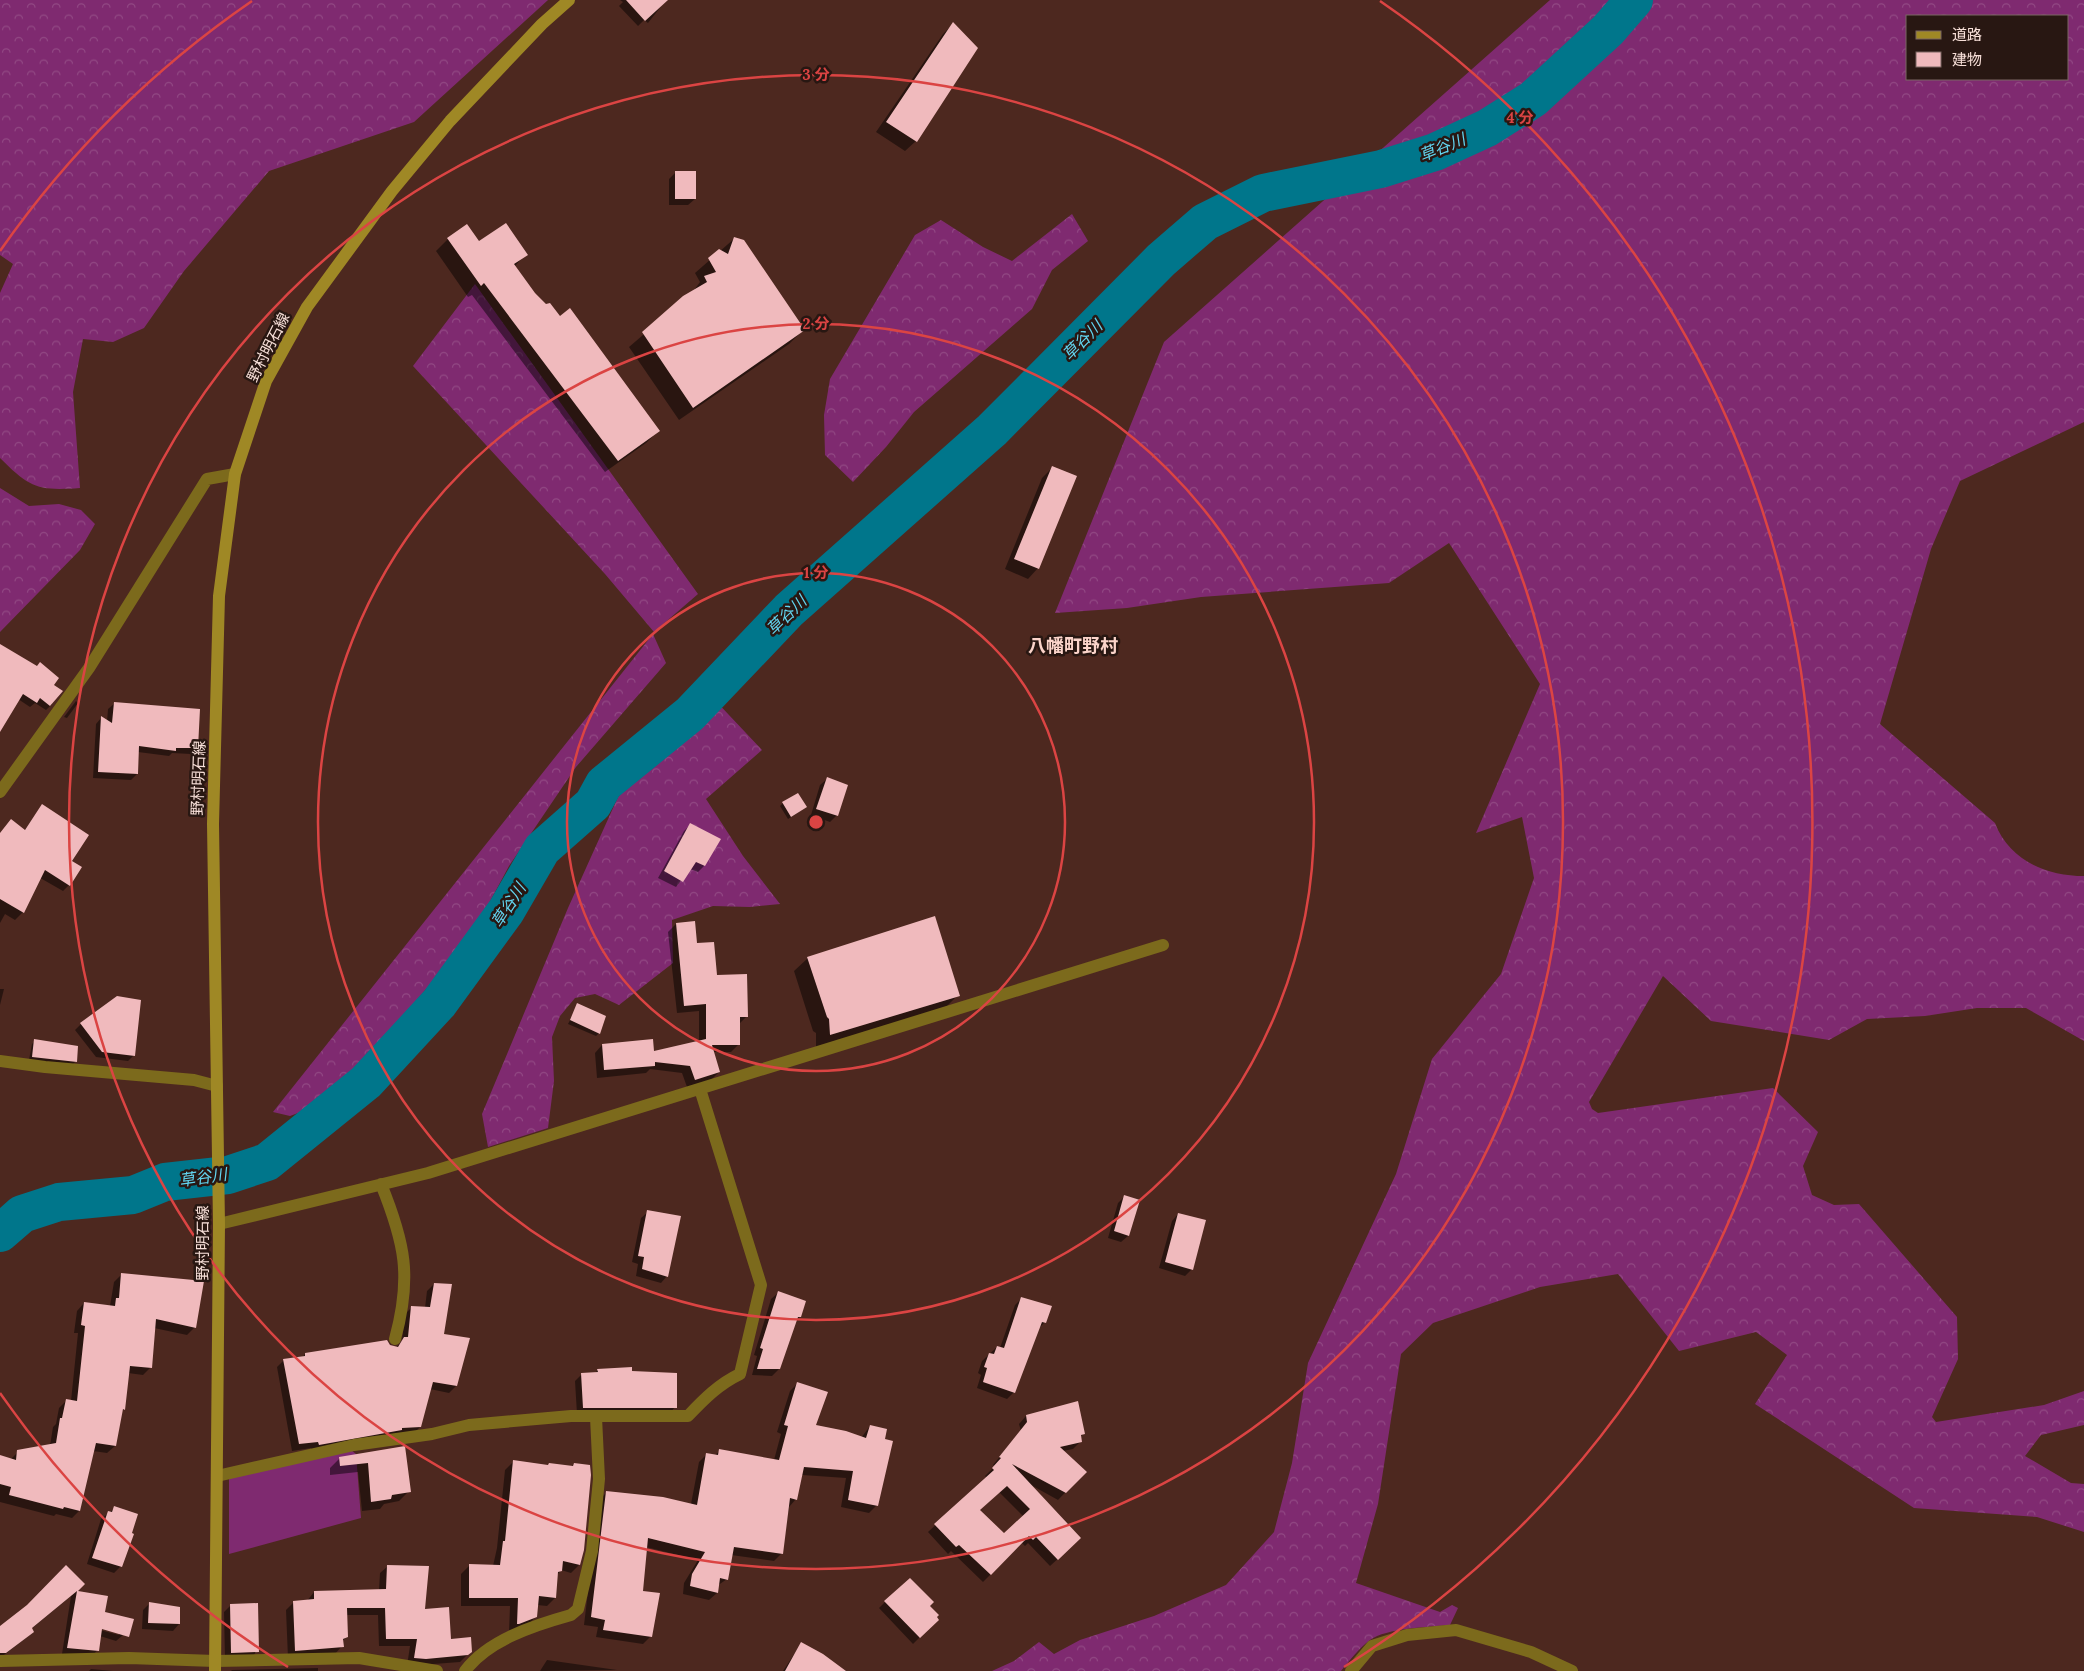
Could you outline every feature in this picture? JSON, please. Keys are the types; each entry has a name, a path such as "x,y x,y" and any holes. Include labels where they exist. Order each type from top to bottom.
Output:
{"main road":[{"name":"野村明石線","path":"215,1666 219,1218 213,824 219,616 235,474 266,381 307,307 392,191 450,121 542,24 569,0"}],"street":[{"path":"0,792 89,668 207,478 235,474"},
{"path":"219,1218 428,1173 1164,945"},
{"path":"0,1061 45,1067 194,1080 217,1086"},
{"path":"217,1476 354,1446 432,1434 469,1425 572,1416 688,1416 708,1394 727,1380 740,1374 761,1285 700,1089"},
{"path":"381,1184 393,1214 405,1260 406,1279 395,1339"},
{"path":"465,1671 474,1658 507,1639 571,1615 578,1609 592,1551 599,1479 596,1417"},
{"path":"1351,1671 1372,1646 1407,1634 1456,1630 1531,1652 1572,1671"},
{"path":"0,1661 130,1658 215,1666 359,1658 437,1671"}],"green space":[{"path":"0,0 548,0 414,122 269,171 184,271 144,328 113,342 83,339 73,392 80,488 54,489 44,488 27,481 0,458 0,293 13,264 0,255"},
{"path":"1550,0 2084,0 2084,422 1960,481 1931,549 1880,724 1995,823 2009,847 2019,856 2043,869 2056,873 2084,876 2084,1041 2026,1008 1977,1008 1925,1016 1867,1019 1829,1040 1711,1021 1663,976 1589,1102 1592,1109 1598,1113 1773,1088 1818,1132 1803,1166 1812,1195 1834,1205 1859,1204 1957,1317 1958,1359 1932,1417 1936,1422 2044,1405 2084,1391 2084,1425 2041,1435 2025,1456 2071,1483 2084,1484 2084,1532 2037,1517 1914,1508 1755,1404 1787,1355 1756,1332 1679,1351 1618,1274 1540,1287 1433,1323 1401,1354 1378,1504 1356,1583 1440,1612 1452,1605 1458,1608 1450,1625 1408,1629 1377,1636 1362,1647 1341,1671 992,1671 1014,1661 1039,1642 1054,1654 1080,1640 1154,1616 1226,1585 1274,1532 1292,1463 1308,1363 1396,1174 1432,1059 1501,974 1534,878 1522,817 1476,833 1540,684 1449,543 1389,583 1201,597 1127,608 1055,613 1164,342"},
{"path":"1072,214 1088,241 1052,270 1032,309 914,412 886,447 853,482 825,455 824,415 830,379 915,235 941,220 983,247 1012,261"},
{"path":"475,284 698,594 654,632 605,574 413,366"},
{"path":"0,488 29,506 59,504 81,510 95,524 80,550 0,632"},
{"path":"653,634 666,663 576,767 509,866 474,931 335,1099 290,1116 273,1112"},
{"path":"712,697 762,750 706,799 743,856 780,904 750,907 713,906 672,920 673,963 619,1005 595,994 575,998 560,1016 552,1037 554,1081 548,1128 488,1147 482,1114 568,908 618,797"},
{"path":"351,1450 356,1454 361,1518 229,1554 229,1477"}],"building":[{"path":"626,0 668,0 645,21"},
{"path":"953,22 978,48 917,142 886,122"},
{"path":"675,171 696,171 696,199 675,199"},
{"path":"506,223 528,255 514,264 535,293 546,304 550,303 560,316 570,308 660,431 618,461 484,283 481,286 447,238 467,224 479,241"},
{"path":"734,237 744,240 805,330 693,408 642,332 683,296 707,282 704,276 716,272 708,258 719,249 728,254"},
{"path":"1052,466 1077,476 1039,569 1014,559"},
{"path":"0,644 37,666 40,662 59,678 54,685 63,691 50,706 40,698 37,703 23,694 0,732"},
{"path":"114,702 200,709 198,748 176,748 176,751 139,746 138,774 98,772 101,716 112,723"},
{"path":"827,777 848,785 838,816 816,809"},
{"path":"798,793 807,807 791,817 782,802"},
{"path":"42,804 89,835 72,861 82,867 70,886 45,870 24,913 0,899 0,833 11,819 25,830"},
{"path":"690,823 721,839 705,866 696,862 683,882 664,871"},
{"path":"935,916 960,996 830,1035 829,1019 807,957"},
{"path":"695,921 697,943 714,942 717,975 747,974 748,1017 740,1017 740,1045 712,1045 720,1072 695,1080 690,1066 655,1062 655,1066 604,1070 602,1044 653,1039 654,1051 706,1039 706,1004 684,1006 676,923"},
{"path":"117,996 141,1000 135,1056 102,1052 80,1023"},
{"path":"577,1003 606,1016 600,1034 570,1020"},
{"path":"34,1039 78,1046 77,1062 32,1057"},
{"path":"1124,1195 1140,1200 1129,1236 1114,1231"},
{"path":"647,1210 681,1216 668,1277 642,1269 644,1257 638,1256"},
{"path":"1178,1213 1206,1220 1193,1270 1165,1262"},
{"path":"121,1273 204,1281 196,1328 156,1319 152,1368 130,1366 125,1410 123,1409 116,1446 96,1443 80,1511 64,1507 63,1509 9,1495 11,1487 0,1484 0,1455 16,1460 17,1450 56,1443 60,1418 62,1418 66,1399 77,1401 85,1326 81,1325 84,1302 115,1306 116,1298 119,1298"},
{"path":"434,1283 452,1284 444,1334 470,1338 457,1386 433,1382 421,1427 402,1428 402,1430 319,1445 318,1442 299,1444 283,1359 305,1356 305,1353 387,1340 390,1345 398,1347 404,1337 408,1337 411,1306 430,1307"},
{"path":"778,1291 806,1301 801,1317 798,1317 780,1369 757,1369 763,1349 760,1348"},
{"path":"1021,1297 1052,1306 1046,1323 1042,1322 1015,1393 983,1382 987,1368 984,1367 989,1353 994,1354 997,1346 1004,1348"},
{"path":"632,1367 632,1371 677,1373 677,1408 583,1408 581,1373 598,1372 597,1369"},
{"path":"797,1382 828,1392 816,1425 846,1431 866,1438 870,1425 887,1429 885,1439 893,1441 878,1506 848,1500 853,1471 804,1467 797,1500 790,1498 783,1554 734,1547 728,1580 720,1578 718,1593 690,1586 692,1574 705,1552 648,1538 643,1591 660,1593 652,1637 603,1630 605,1620 591,1617 606,1491 663,1497 697,1505 706,1453 718,1455 719,1449 779,1460 788,1426 784,1425"},
{"path":"1078,1401 1085,1434 1081,1435 1082,1442 1060,1447 1087,1472 1066,1493 1012,1464 1081,1538 1058,1560 1036,1537 1033,1540 1029,1536 991,1575 959,1545 956,1547 934,1524 994,1470 992,1468 1001,1458 999,1457 1027,1422 1026,1415","holes":["1007,1486 1030,1509 1004,1533 980,1510"]},
{"path":"405,1446 411,1492 392,1495 391,1499 371,1502 368,1463 340,1466 339,1457"},
{"path":"513,1460 548,1465 549,1463 573,1466 574,1463 590,1465 591,1475 584,1550 580,1565 563,1561 562,1571 558,1572 556,1598 539,1596 537,1617 519,1624 517,1624 518,1598 469,1598 469,1564 500,1565 503,1541 505,1541"},
{"path":"114,1506 138,1514 132,1533 134,1534 122,1567 92,1558 108,1511 112,1512"},
{"path":"66,1565 85,1584 78,1591 108,1596 105,1612 134,1619 129,1637 102,1629 99,1651 67,1648 77,1591 32,1628 34,1632 6,1653 0,1653 0,1626 27,1605"},
{"path":"387,1565 429,1566 425,1609 449,1607 451,1639 471,1637 472,1652 468,1655 426,1659 414,1658 417,1639 386,1639 385,1608 347,1608 348,1637 343,1639 344,1647 295,1651 293,1601 314,1599 314,1591 386,1589"},
{"path":"910,1578 934,1602 930,1606 939,1615 937,1617 939,1620 920,1638 884,1601"},
{"path":"149,1602 180,1607 180,1624 148,1623"},
{"path":"258,1603 259,1652 231,1653 230,1604"},
{"path":"801,1642 823,1654 846,1671 785,1671"}],"waterway":[{"name":"草谷川","path":"0,1233 22,1214 59,1202 133,1195 165,1182 228,1175 267,1162 366,1082 439,1003 506,911 542,849 593,804 604,784 690,714 789,610 992,430 1161,260 1205,222 1263,193 1381,169 1435,152 1487,128 1533,99 1608,30 1634,0"}],"district":[{"name":"八幡町野村","path":"1073,645"}]}
